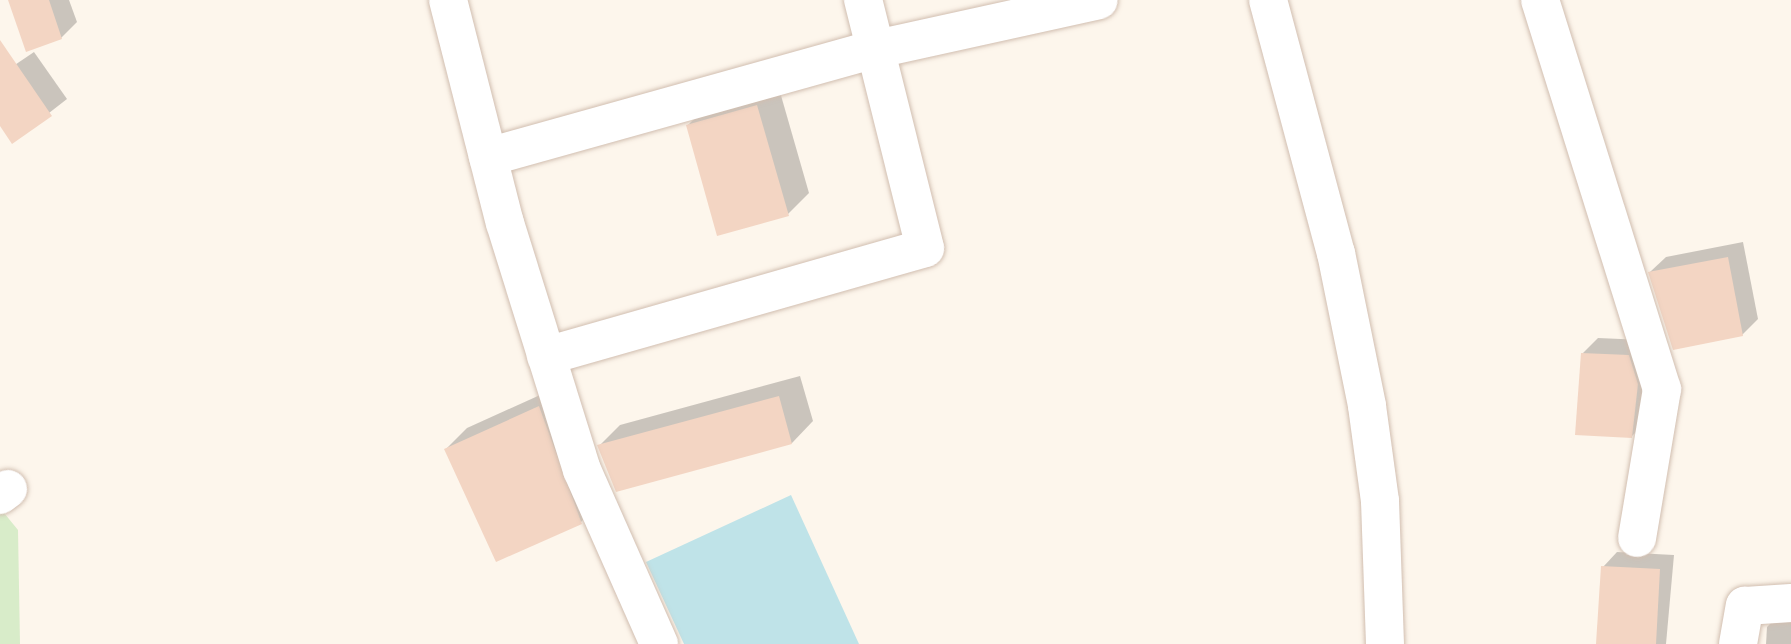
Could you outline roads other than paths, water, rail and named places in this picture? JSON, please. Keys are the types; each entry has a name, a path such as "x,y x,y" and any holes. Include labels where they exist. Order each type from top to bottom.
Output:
{"street":[{"path":"448,0 488,157 582,470 659,644"},
{"path":"546,356 925,248 872,50 863,0"},
{"path":"488,157 872,50 1099,0"},
{"path":"1268,0 1336,253 1367,406 1380,501 1385,644"},
{"path":"1539,0 1662,388 1637,538"},
{"path":"1738,644 1745,606 1791,603"}],"water":[{"path":"791,495 859,644 684,644 646,562"}]}
